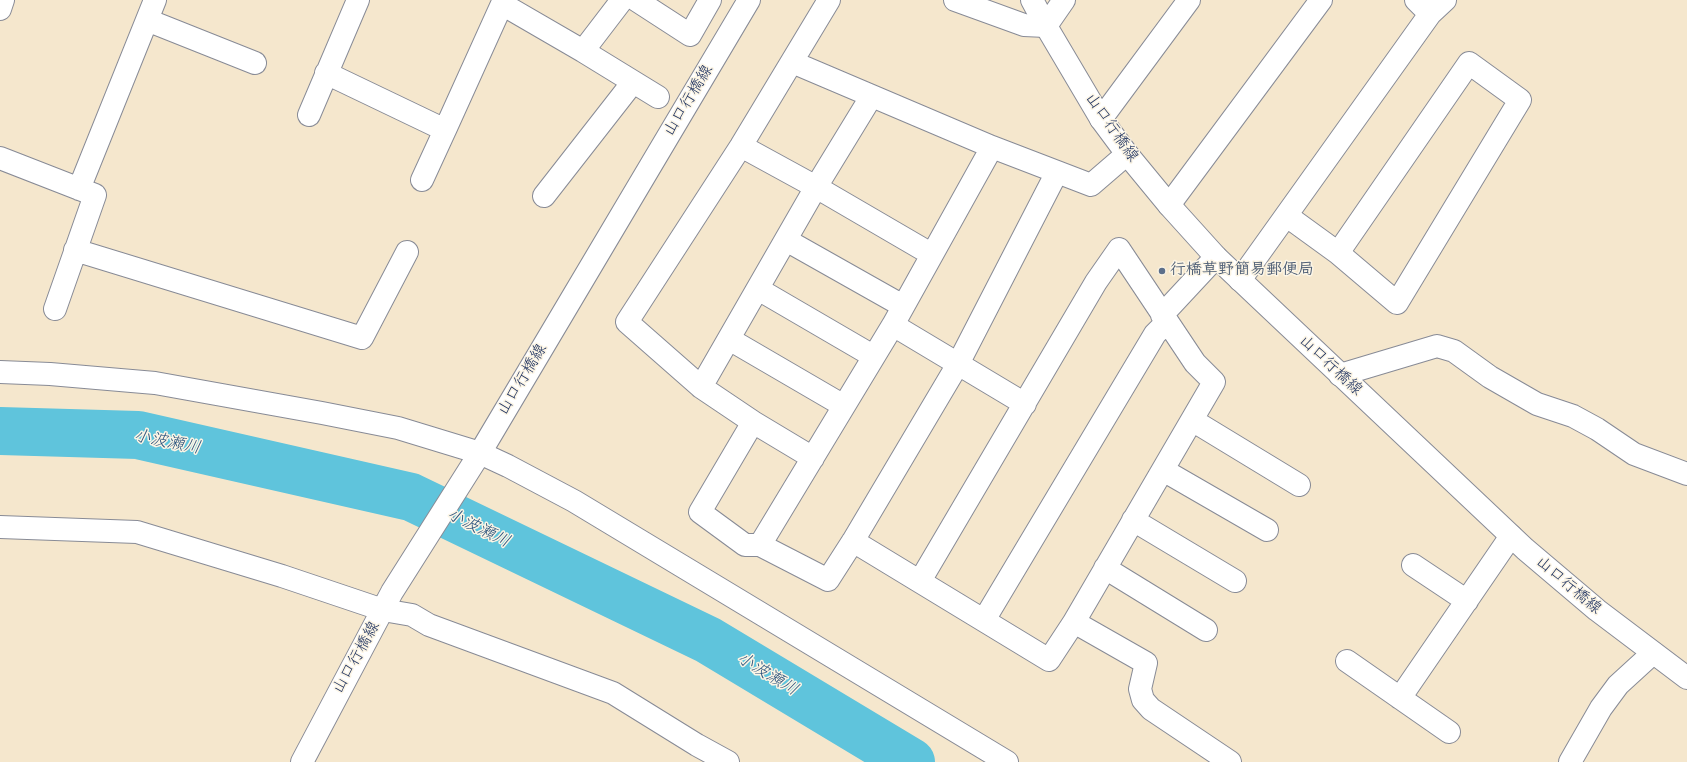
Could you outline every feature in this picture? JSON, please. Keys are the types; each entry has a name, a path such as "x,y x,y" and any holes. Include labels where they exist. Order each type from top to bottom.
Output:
{"street":[{"path":"0,9 3,0"},
{"path":"79,189 155,0"},
{"path":"309,115 358,0"},
{"path":"583,51 622,0"},
{"path":"636,0 690,35 710,0"},
{"name":"山口行橋線","path":"302,762 387,601 480,453 749,0"},
{"path":"812,458 700,387 627,322 741,146 829,0"},
{"path":"955,0 1024,26 1046,26 1064,0"},
{"name":"山口行橋線","path":"1032,0 1101,119 1127,154 1169,205 1216,257 1511,536 1596,610 1687,678"},
{"path":"1101,119 1189,0"},
{"path":"1169,205 1321,0"},
{"path":"422,180 502,4 658,97"},
{"path":"1240,280 1287,216 1431,5"},
{"path":"146,20 255,63"},
{"path":"792,62 871,97 992,147 1091,185 1127,154"},
{"path":"1287,216 1338,253 1397,303 1520,100 1469,63 1338,253"},
{"path":"326,73 445,130"},
{"path":"544,196 633,82"},
{"path":"700,387 816,187 871,97"},
{"path":"741,146 816,187 932,254"},
{"path":"760,545 893,325 992,147"},
{"path":"0,158 95,195 55,309"},
{"path":"753,422 700,512 745,545 760,545 828,580 853,541 958,364 1057,172"},
{"path":"786,240 903,306"},
{"path":"853,541 920,582 984,620 1049,660 1074,622 1214,382 1195,363 1119,249 1096,282 920,582"},
{"path":"75,250 362,338 407,252"},
{"path":"984,620 1155,334 1165,319 1216,257"},
{"path":"758,289 873,356"},
{"path":"893,325 1025,404"},
{"path":"728,339 844,406"},
{"path":"1340,375 1437,346 1454,350 1490,377 1537,404 1573,416 1597,429 1634,454 1687,474"},
{"path":"0,372 50,374 155,383 322,412 398,428 480,453 574,501 1007,762"},
{"path":"1192,420 1299,485"},
{"path":"1163,470 1267,530"},
{"path":"1134,520 1235,581"},
{"path":"0,527 137,532 282,576 387,601 429,625 613,693 697,745 728,762"},
{"path":"1400,698 1511,536"},
{"path":"1413,565 1467,602"},
{"path":"1105,568 1206,630"},
{"path":"1074,622 1146,663 1140,690 1143,700 1147,705 1230,762"},
{"path":"1570,762 1601,708 1618,685 1653,654"},
{"path":"1347,661 1449,732"}],"waterway":[{"name":"小波瀬川","path":"0,431 138,435 411,497 708,640 911,762"}],"place":[{"name":"行橋草野簡易郵便局","path":"1162,271"}]}
